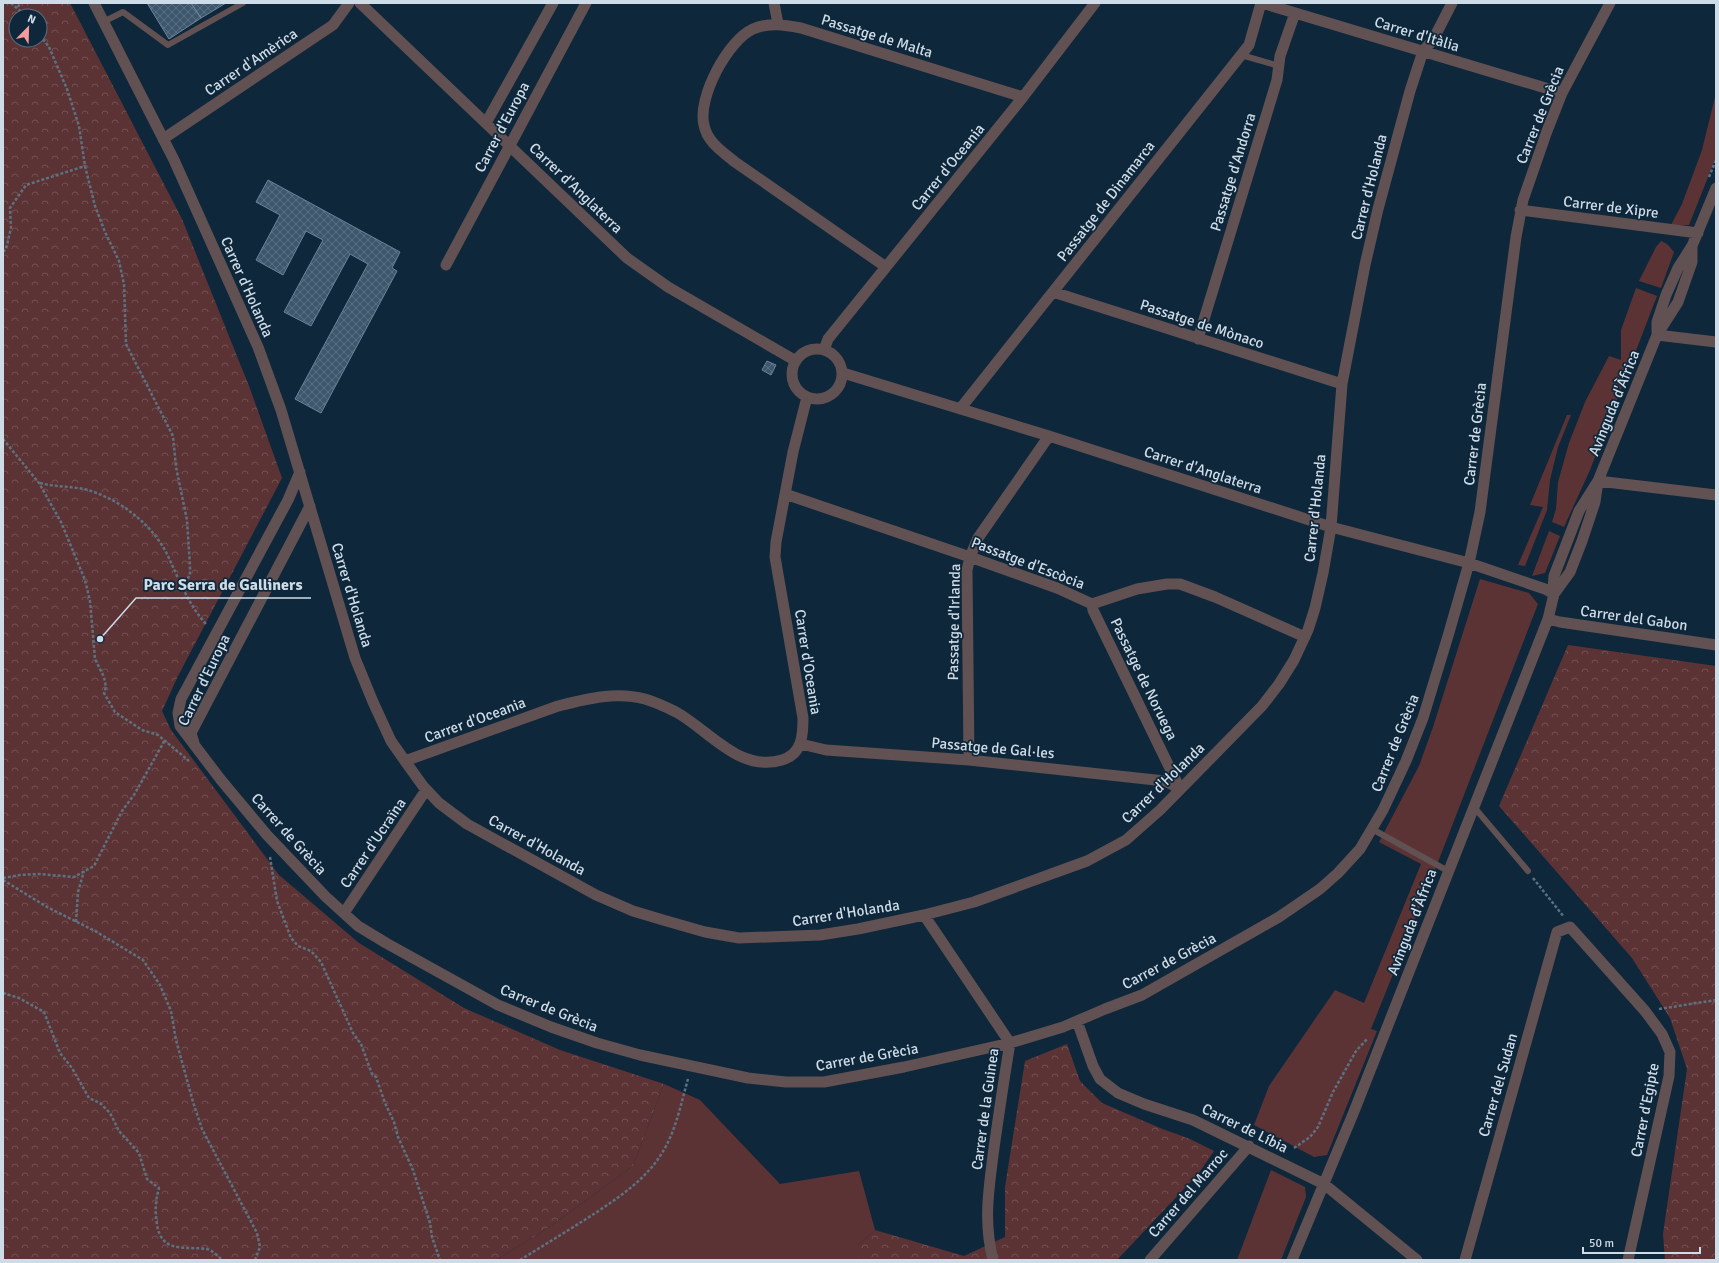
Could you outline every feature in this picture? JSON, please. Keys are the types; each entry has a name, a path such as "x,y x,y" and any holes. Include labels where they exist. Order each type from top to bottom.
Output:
{"street":[{"name":"Carrer d'Holanda","path":"94,3 174,160 258,347 281,410 342,617 373,702 391,741 426,790 439,803 467,824 596,894 633,911 705,932 739,938 820,935 858,929 924,915 974,902 1087,861 1126,840 1160,810 1262,706 1279,684 1294,660 1305,637 1315,608 1331,526 1342,384 1378,209 1410,91 1423,51 1433,40 1452,3"},
{"name":"Carrer d'Amèrica","path":"163,139 333,25 350,3"},
{"name":"Carrer d'Anglaterra","path":"360,3 627,258 648,274 796,361"},
{"name":"Carrer d'Europa","path":"486,123 553,3"},
{"name":"Carrer d'Europa","path":"446,265 586,3"},
{"path":"774,3 778,24"},
{"name":"Carrer d'Oceania","path":"824,350 828,339 1023,97 1095,3"},
{"name":"Carrer d'Itàlia","path":"1262,3 1562,93"},
{"name":"Passatge de Dinamarca","path":"960,409 1249,45 1262,3"},
{"name":"Carrer de Grècia","path":"194,744 221,780 288,859 358,926 386,944 498,1005 551,1027 597,1043 640,1055 691,1067 767,1080 786,1082 824,1082 904,1067 1010,1043 1063,1027 1142,995 1279,917 1320,889 1338,873 1360,849 1395,788 1423,718 1469,564 1480,512 1520,210 1547,131 1562,93 1610,3"},
{"name":"Passatge d'Andorra","path":"1198,339 1277,80 1280,56 1294,13"},
{"name":"Passatge de Malta","path":"886,267 735,162 718,149 709,137 704,126 703,113 707,93 717,71 739,40 752,29 765,25 778,24 801,28 1023,97"},
{"name":"Avinguda d'Àfrica","path":"1292,1260 1428,925 1548,619 1554,594 1570,572 1595,502 1598,481 1657,335 1678,302 1692,262 1692,246 1716,188"},
{"name":"Carrer de Xipre","path":"1520,210 1698,233"},
{"name":"Passatge de Mònaco","path":"1052,292 1342,384"},
{"path":"1657,335 1716,342"},
{"path":"824,350 837,358 843,373 841,383 836,392 827,397 817,399 807,397 800,392 795,385 792,377 793,369 796,361 801,355 808,351 824,350"},
{"name":"Carrer d'Anglaterra","path":"843,373 1049,436 1331,526 1469,564 1545,589 1554,594"},
{"name":"Carrer d'Oceania","path":"405,761 558,706 581,700 613,696 628,696 645,699 676,712 729,750 758,761 770,763 784,760 795,754 801,744 803,734 801,699 775,557 776,542 793,452 807,397"},
{"name":"Passatge d'Irlanda","path":"969,760 967,570 970,557 978,538 1049,436"},
{"name":"Carrer d'Europa","path":"194,744 180,726 178,713 181,699 288,500 300,472"},
{"path":"1598,481 1716,495"},
{"name":"Passatge d'Escòcia","path":"785,494 1057,588 1092,604 1137,589 1167,584 1180,584 1215,597 1305,637"},
{"name":"Carrer d'Europa","path":"194,744 191,732 310,506"},
{"name":"Passatge de Noruega","path":"1092,604 1093,610 1180,789"},
{"name":"Carrer del Gabon","path":"1548,619 1716,645"},
{"name":"Passatge de Gal·les","path":"801,744 826,750 969,760 1164,781 1180,789"},
{"name":"Carrer d'Ucraïna","path":"344,913 426,790"},
{"name":"Carrer de la Guinea","path":"924,915 1010,1043 1001,1092 987,1209 988,1231 993,1260"},
{"name":"Carrer d'Egipte","path":"1570,927 1645,1012 1662,1034 1670,1052 1669,1076 1628,1260"},
{"name":"Carrer del Sudan","path":"1464,1260 1557,932 1570,927"},
{"name":"Carrer de Líbia","path":"1077,1021 1093,1066 1100,1079 1118,1093 1144,1104 1192,1120 1249,1146 1324,1184 1416,1260"},
{"name":"Carrer del Marroc","path":"1150,1260 1249,1146"}],"lane":[{"path":"104,22 123,12 168,45 243,3"},
{"path":"1241,55 1279,66"},
{"path":"1474,807 1528,871"},
{"path":"1372,829 1448,871"}],"path":[{"path":"11,3 18,7 20,3"},
{"path":"48,47 67,89 79,126 85,166 95,206 105,232 119,260 124,284 126,344 173,436 176,467 187,520 190,566 190,575 186,581 180,584"},
{"path":"3,252 6,249 11,228 10,208 26,185 85,166"},
{"path":"3,439 39,483 61,522 88,591 95,659 104,677 106,687 104,693 115,712 142,730 158,735 165,740 134,795 122,811 94,866 74,877 39,874 20,875 3,879"},
{"path":"39,483 87,490 101,495 134,514 161,542 180,584 204,621 216,634"},
{"path":"267,835 272,876 277,900 291,938 298,946 311,951 321,962 353,1033 361,1044 372,1074 376,1077 385,1103 394,1122 398,1137 413,1170 430,1224 434,1246 440,1260"},
{"path":"76,922 78,892 84,871"},
{"path":"1528,871 1562,914"},
{"path":"3,879 47,907 95,931 143,960 160,985 171,1011 178,1047 192,1102 202,1129 257,1233 260,1247 255,1260"},
{"path":"3,993 18,998 44,1012 60,1053 72,1068 89,1098 100,1103 110,1113 119,1131 139,1153 147,1179 158,1188 154,1205 159,1236 164,1241 181,1248 209,1249 222,1260"},
{"path":"1645,1012 1716,1000"},
{"path":"520,1260 613,1201 643,1178 655,1164 671,1135 691,1067"}],"green space":[{"path":"3,3 70,3 182,219 249,386 282,478 178,676 162,711 171,730 279,875 359,943 464,1008 560,1050 664,1084 633,1166 548,1228 496,1260 3,1260"},
{"path":"1716,93 1716,157 1689,225 1671,225 1682,204 1702,150"},
{"path":"1661,241 1667,244 1674,252 1661,288 1639,281 1656,247"},
{"path":"1636,288 1657,296 1590,470 1564,527 1552,522 1556,509 1558,482 1569,443 1585,402 1609,356 1621,360 1621,330"},
{"path":"1567,415 1571,415 1558,447 1550,480 1547,510 1525,566 1518,565 1543,507 1530,505"},
{"path":"1549,531 1560,536 1545,573 1532,576"},
{"path":"1480,579 1529,593 1538,604 1438,862 1371,1029 1377,1031 1327,1155 1314,1157 1254,1125 1269,1086 1335,990 1364,1003 1421,864 1379,842 1419,766 1433,727"},
{"path":"1568,645 1716,666 1716,1260 1665,1260 1663,1234 1687,1069 1670,1018 1632,958 1499,806"},
{"path":"1067,1044 1080,1081 1102,1103 1190,1139 1214,1151 1198,1174 1117,1260 858,1260 858,1245 875,1230 964,1256 1005,1237 1005,1187 1025,1061"},
{"path":"664,1084 700,1100 780,1184 859,1171 875,1230 858,1245 858,1260 496,1260 548,1228 633,1166"},
{"path":"1271,1170 1305,1187 1306,1197 1281,1260 1237,1260"}],"building":[{"path":"147,3 191,3 201,18 169,39"},
{"path":"191,3 226,3 201,18"},
{"path":"268,180 400,252 392,268 397,271 321,413 295,399 368,264 350,254 311,326 284,312 323,240 306,231 283,275 256,260 280,215 256,202"},
{"path":"767,361 776,365 771,375 762,370"}],"place":[{"name":"Parc Serra de Galliners","path":"100,639"}]}
